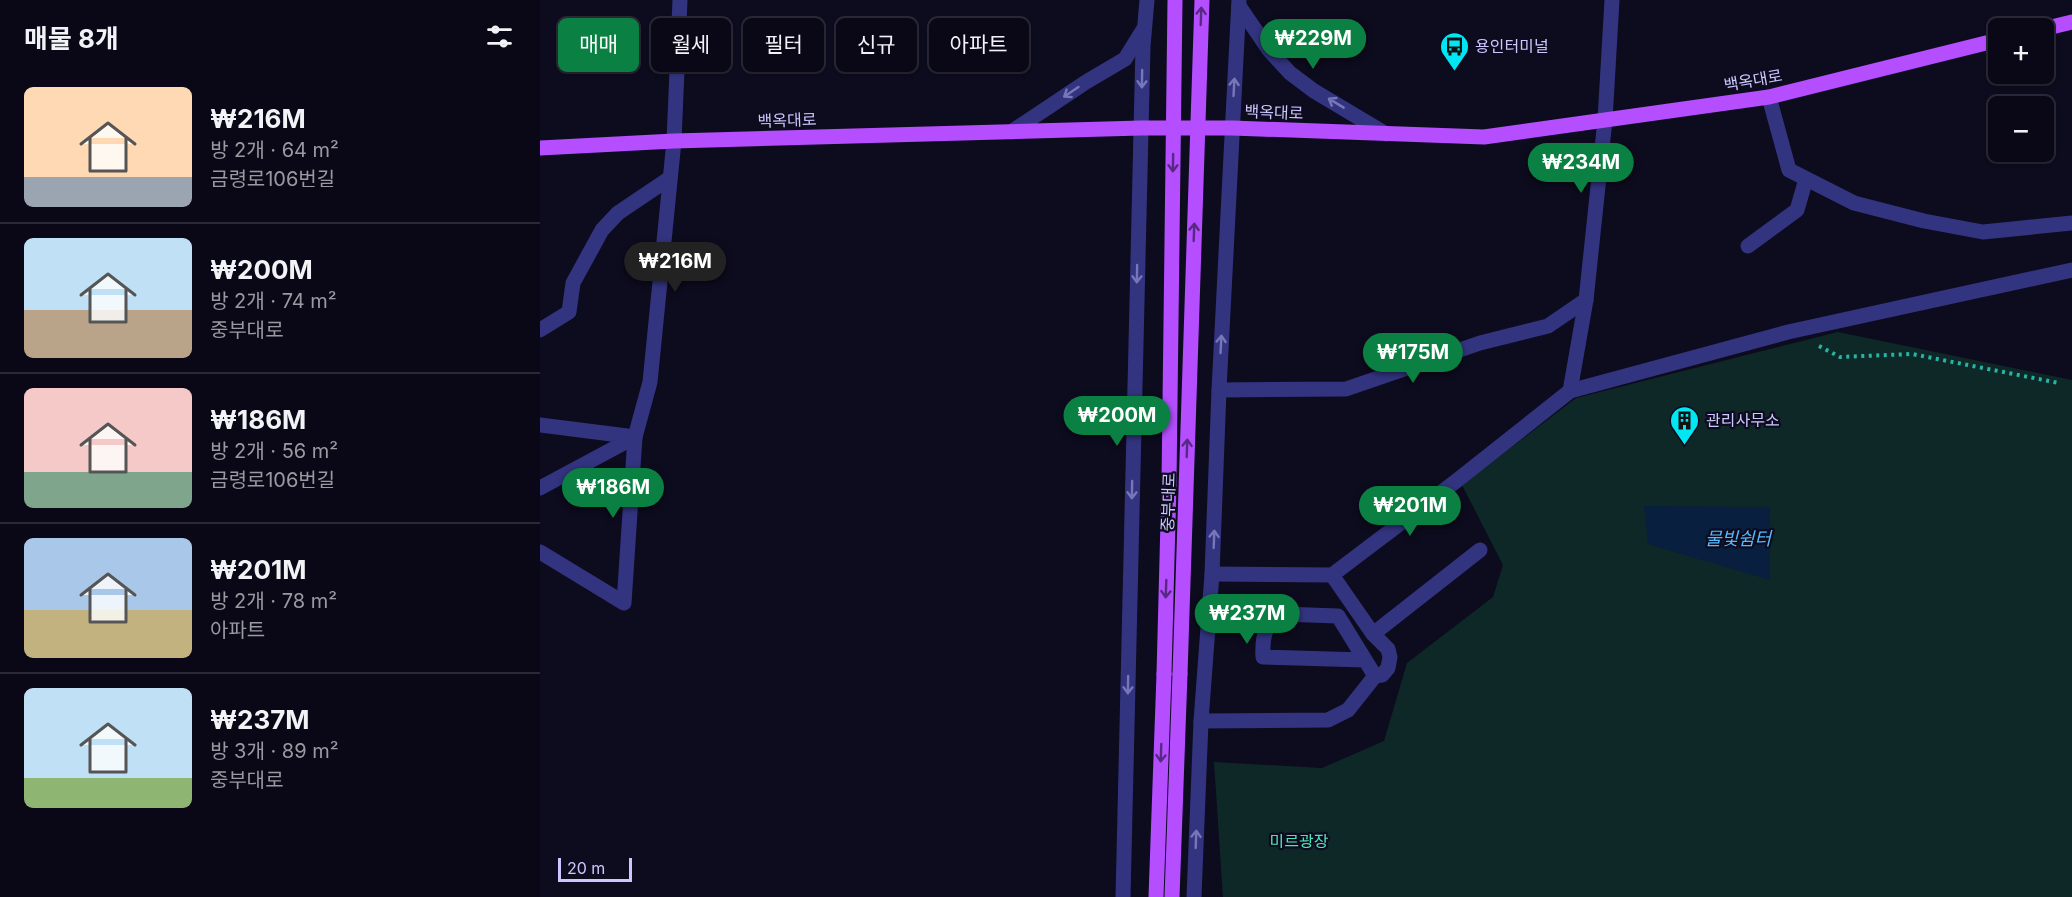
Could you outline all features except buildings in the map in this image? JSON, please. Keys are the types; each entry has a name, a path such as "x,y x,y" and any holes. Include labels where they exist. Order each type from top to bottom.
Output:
{"main road":[{"name":"중부대로","path":"1156,897 1169,483 1175,0"},
{"name":"중부대로","path":"1172,897 1202,0"},
{"path":"2054,26 2072,22"},
{"name":"백옥대로","path":"540,148 674,141 1141,128 1232,128 1484,137 1768,97 1988,42"}],"street":[{"path":"540,552 624,603 635,437 650,382 674,141 680,0"},
{"path":"1123,897 1141,128 1147,0"},
{"path":"1570,391 1586,300 1605,120 1612,0"},
{"path":"1194,897 1201,721 1212,574 1239,3"},
{"path":"1239,3 1269,50 1290,73 1314,91 1386,134"},
{"path":"1011,132 1125,59 1145,27"},
{"path":"1768,97 1789,170 1854,203 1924,221 1983,232 2072,223"},
{"path":"540,330 569,312 573,283 603,230 618,213 670,178"},
{"path":"1748,246 1797,210 1806,179"},
{"path":"1212,574 1332,575 1570,391 1788,332 2072,270"},
{"path":"1219,390 1346,389 1480,343 1548,327 1586,300"},
{"path":"540,425 635,437"},
{"path":"540,488 635,437"},
{"path":"1373,634 1480,550"},
{"path":"1201,721 1328,720 1348,710 1375,676 1382,675 1388,668 1390,657 1388,648 1373,634 1332,575"},
{"path":"1365,660 1263,657 1263,636 1274,617 1281,614 1338,616 1375,676"}],"path":[{"path":"1788,332 1840,357 1912,354 2059,383"}],"green space":[{"name":"미르광장","path":"1838,332 2072,380 2072,897 1223,897 1214,762 1322,768 1384,741 1407,663 1493,597 1503,565 1462,485 1576,398"}],"water":[{"name":"물빛쉼터","path":"1644,506 1770,507 1770,580 1648,544"}],"place":[{"name":"용인터미널","path":"1454,72"},
{"name":"관리사무소","path":"1685,446"}]}
